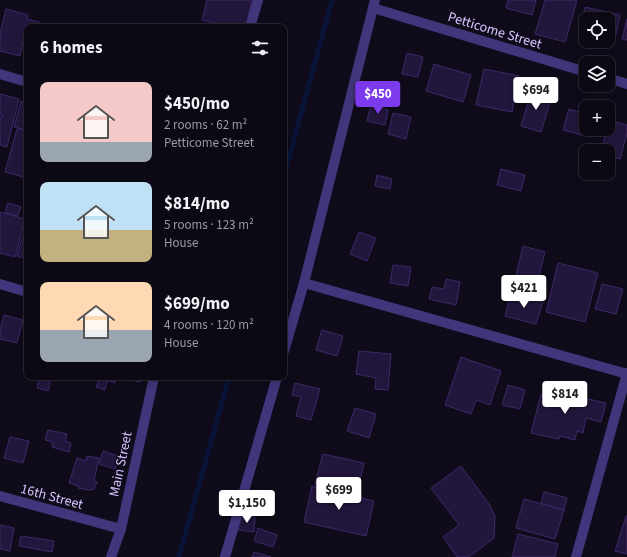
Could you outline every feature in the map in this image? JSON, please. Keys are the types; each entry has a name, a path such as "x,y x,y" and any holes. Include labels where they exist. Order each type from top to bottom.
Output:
{"street":[{"path":"251,24 258,0"},
{"path":"287,341 304,283 374,4"},
{"name":"Petticome Street","path":"374,4 579,70"},
{"path":"0,74 24,81"},
{"path":"615,80 627,84"},
{"path":"304,283 627,374 576,557"},
{"path":"0,284 24,291"},
{"name":"Main Street","path":"111,557 121,529 153,380"},
{"path":"225,557 276,380"},
{"name":"16th Street","path":"0,496 121,529"}],"building":[{"path":"207,0 252,0 247,24 219,24 202,20"},
{"path":"508,0 536,0 532,15 506,8"},
{"path":"545,0 577,1 565,42 535,34"},
{"path":"585,7 607,12 584,12"},
{"path":"6,9 28,15 27,19 39,22 39,24 24,24 24,42 20,56 0,51 0,34"},
{"path":"615,14 620,15 615,39"},
{"path":"627,19 627,40 622,39"},
{"path":"407,53 423,57 418,77 402,74"},
{"path":"434,64 471,75 463,102 426,91"},
{"path":"484,69 519,76 512,112 476,105"},
{"path":"532,89 552,96 541,132 521,126"},
{"path":"0,94 19,99 7,147 0,145 0,121 2,114 0,114"},
{"path":"21,101 24,102 24,130 14,127"},
{"path":"371,105 388,110 385,125 367,121"},
{"path":"569,109 579,112 579,134 563,130"},
{"path":"393,113 411,117 406,139 388,134"},
{"path":"615,122 627,125 627,133 620,159 615,158 615,144 603,144 605,136 615,136"},
{"path":"17,129 24,130 24,177 5,172"},
{"path":"501,169 525,175 521,191 497,185"},
{"path":"377,175 392,179 390,189 375,186"},
{"path":"8,203 21,207 18,216 5,213"},
{"path":"0,212 24,219 15,257 0,253"},
{"path":"359,232 376,238 367,261 350,254"},
{"path":"24,233 24,258 17,256"},
{"path":"523,246 545,252 536,289 514,283"},
{"path":"558,263 598,273 585,322 546,312"},
{"path":"393,265 411,267 408,286 390,283"},
{"path":"446,279 460,282 456,305 429,299 432,287 444,289"},
{"path":"602,284 623,289 616,314 595,309"},
{"path":"511,293 543,302 536,324 505,316"},
{"path":"4,315 23,320 17,343 0,339 0,330"},
{"path":"322,330 343,336 337,356 316,350"},
{"path":"359,351 391,354 388,390 375,389 376,378 356,374"},
{"path":"461,357 501,371 490,405 476,400 471,414 445,405"},
{"path":"39,380 51,380 48,391 37,388"},
{"path":"99,380 116,380 115,383 107,381 105,390 96,387"},
{"path":"295,383 320,389 311,420 296,416 301,397 292,395"},
{"path":"508,385 525,390 520,409 502,405"},
{"path":"557,392 606,403 601,422 586,418 583,433 577,431 575,440 560,436 559,439 531,433 541,394 555,397"},
{"path":"355,408 376,414 369,438 347,431"},
{"path":"48,430 67,434 65,441 71,443 69,452 52,447 53,442 45,440"},
{"path":"10,437 29,441 23,463 4,458"},
{"path":"103,451 119,456 115,469 99,464"},
{"path":"323,454 364,463 357,494 315,484"},
{"path":"87,456 99,458 94,481 97,482 94,489 89,490 78,488 78,486 69,483 77,458 86,461"},
{"path":"461,466 489,504 495,516 494,538 469,557 457,557 443,537 459,525 431,488"},
{"path":"312,486 374,501 366,536 304,522"},
{"path":"544,492 567,498 564,510 541,504"},
{"path":"524,499 564,510 555,539 516,528"},
{"path":"240,515 255,517 254,532 238,530"},
{"path":"627,516 627,554 615,551"},
{"path":"0,525 14,528 10,551 0,549"},
{"path":"258,528 277,535 273,547 254,541"},
{"path":"518,534 558,544 555,557 512,557"},
{"path":"21,536 54,541 52,552 19,546"},
{"path":"254,552 271,557 252,557"}],"waterway":[{"path":"287,165 332,0"},
{"path":"179,557 228,380"}]}
